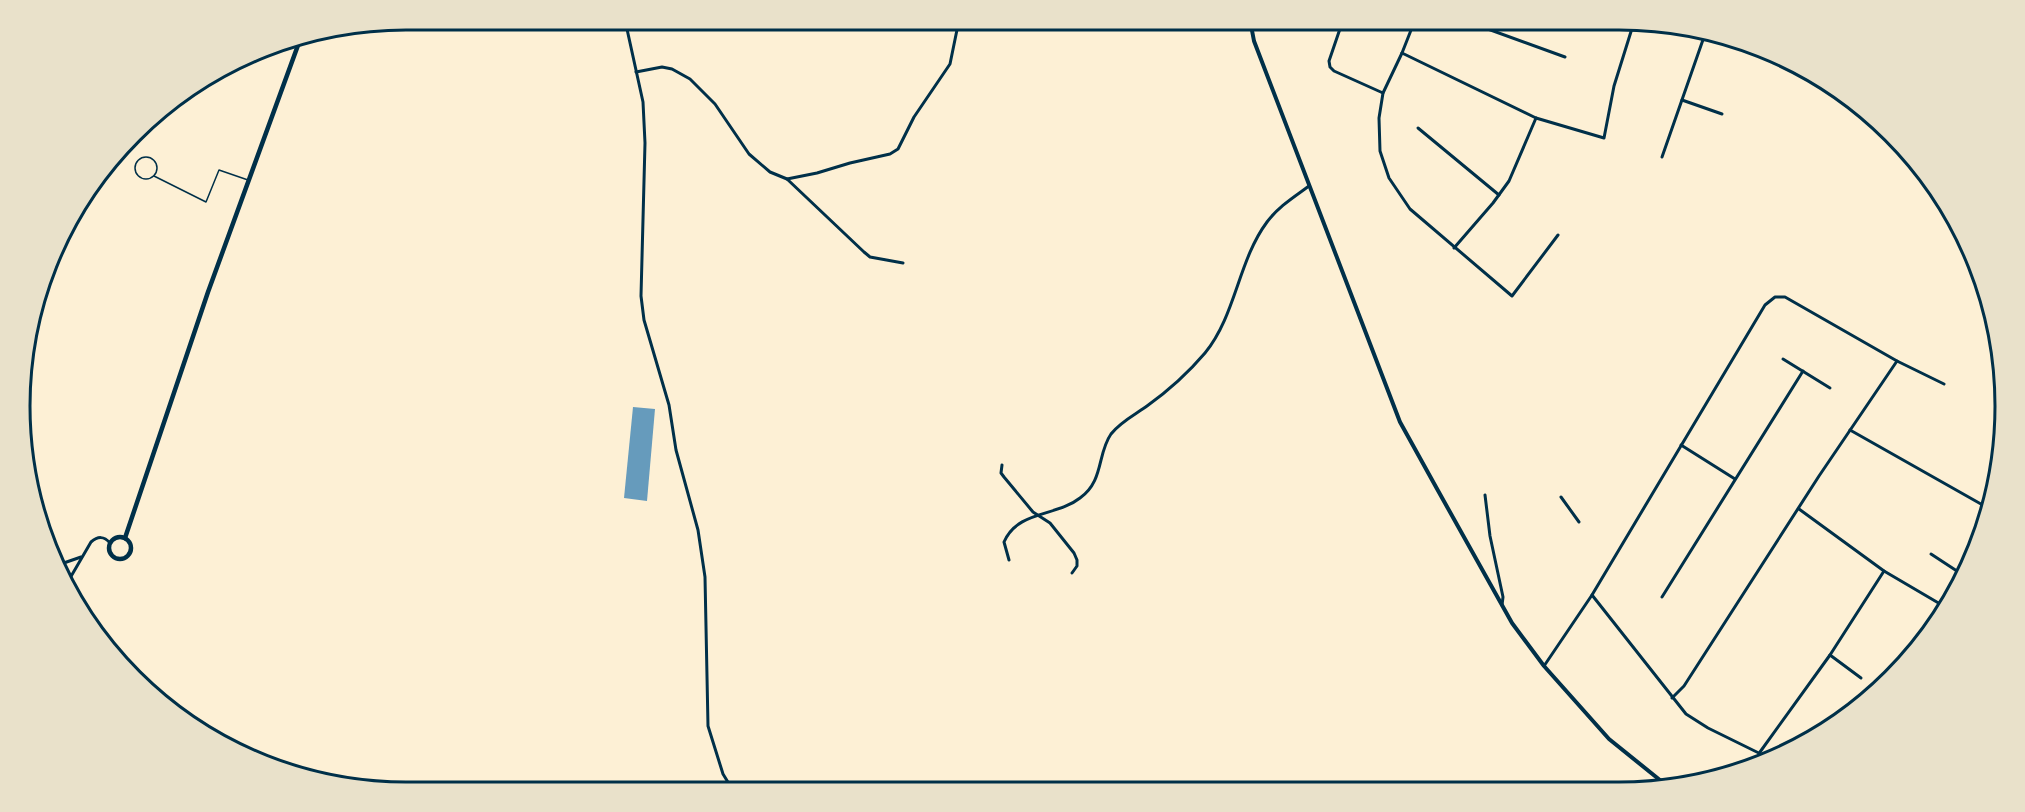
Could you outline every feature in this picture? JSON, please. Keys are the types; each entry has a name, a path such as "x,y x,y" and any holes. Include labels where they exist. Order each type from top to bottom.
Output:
{"main road":[{"path":"125,538 208,291 298,46"},
{"path":"118,537 125,538 130,543 131,550 124,558 117,558 109,549 110,543 118,537"}],"street":[{"path":"627,30 643,102 645,143 641,296 644,320 669,405 676,450 698,530 705,577 708,726 723,774 728,782"},
{"path":"787,178 817,173 890,154 898,149 914,117 950,64 957,30"},
{"path":"1252,30 1254,41 1400,422 1512,623 1544,666 1609,739 1659,780"},
{"path":"1340,30 1329,61 1330,67 1334,71 1383,93"},
{"path":"1411,30 1383,93 1379,118 1380,151 1389,178 1410,209 1512,296 1558,235"},
{"path":"1491,30 1565,57"},
{"path":"1402,52 1536,118 1604,138 1614,86 1631,30"},
{"path":"1662,157 1702,40"},
{"path":"636,72 662,67 672,69 690,80 715,104 749,154 770,172 787,178 870,257 903,263"},
{"path":"1682,100 1722,114"},
{"path":"1454,248 1509,181 1536,118"},
{"path":"1418,128 1498,195"},
{"path":"1009,560 1004,542 1006,537 1027,518 1059,510 1084,496 1098,475 1105,448 1112,434 1172,386 1204,354 1221,327 1253,245 1266,223 1281,207 1310,186"},
{"path":"1544,666 1592,595 1765,305 1775,297 1785,297 1897,361 1944,384"},
{"path":"1783,359 1830,388"},
{"path":"1672,698 1684,686 1897,361"},
{"path":"1662,597 1803,371"},
{"path":"1850,430 1982,504"},
{"path":"1680,445 1735,479"},
{"path":"1002,465 1001,473 1004,477 1036,515 1050,523 1074,553 1077,566 1072,573"},
{"path":"1485,495 1490,536 1503,597 1502,605"},
{"path":"1561,497 1579,522"},
{"path":"1799,508 1884,571 1939,603"},
{"path":"71,576 91,542 97,538 104,538 110,543"},
{"path":"1931,554 1957,571"},
{"path":"65,563 83,556"},
{"path":"1592,595 1686,714 1708,728 1760,752 1830,655 1884,571"},
{"path":"1830,655 1861,678"}],"lane":[{"path":"153,176 158,169 155,160 147,156 139,159 135,166 138,175 145,179 153,176 206,202 219,170 248,180"}],"water":[{"path":"633,407 655,409 647,501 624,498"}]}
